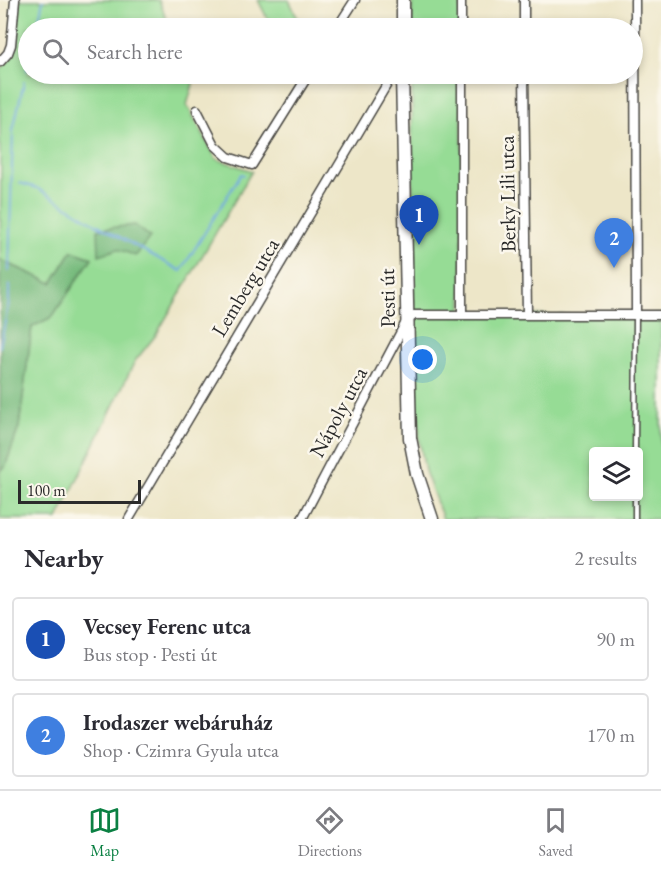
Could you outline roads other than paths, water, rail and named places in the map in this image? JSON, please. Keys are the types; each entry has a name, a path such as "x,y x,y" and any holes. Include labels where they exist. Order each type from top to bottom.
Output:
{"main road":[{"path":"403,0 403,18"},
{"name":"Pesti út","path":"402,84 410,438 417,474 430,518"}],"street":[{"path":"0,62 8,53 11,45 15,0"},
{"path":"343,18 355,0"},
{"path":"461,0 461,18"},
{"path":"524,0 524,18"},
{"path":"635,0 635,18"},
{"path":"197,110 215,145 228,157 252,165 303,84"},
{"name":"Lemberg utca","path":"129,519 387,84"},
{"path":"462,84 462,315"},
{"name":"Berky Lili utca","path":"524,84 526,315"},
{"path":"635,84 636,315"},
{"path":"406,322 414,315 661,315"},
{"name":"Nápoly utca","path":"302,519 406,322"}],"lane":[{"path":"635,447 636,315"},
{"path":"635,501 635,519"}],"waterway":[{"path":"39,18 43,0"},
{"path":"9,271 13,130 24,84"},
{"path":"20,183 37,188 181,271 241,174 244,175"},
{"path":"0,347 9,302 9,285"}],"place":[{"name":"Vecsey Ferenc utca","path":"419,245"},
{"name":"Irodaszer webáruház","path":"614,268"}]}
